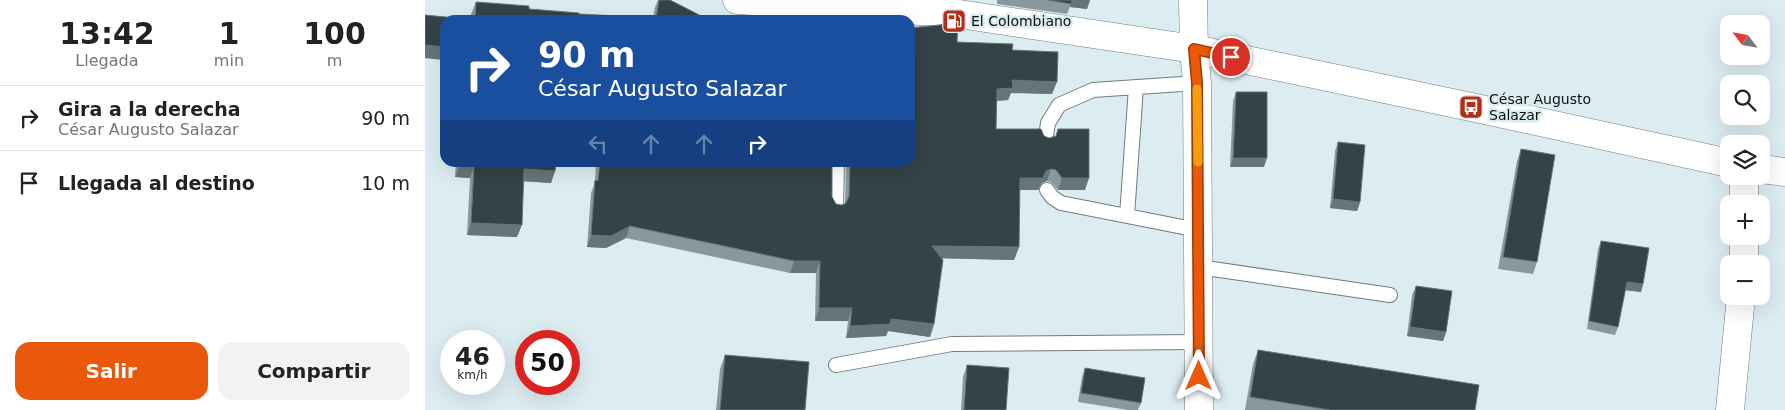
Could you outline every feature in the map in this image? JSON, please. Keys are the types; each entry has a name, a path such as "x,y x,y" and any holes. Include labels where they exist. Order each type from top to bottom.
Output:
{"street":[{"path":"737,0 837,13 951,13 1194,49 1720,161"},
{"path":"1193,0 1197,83 1199,410"},
{"path":"1770,170 1785,172"},
{"path":"1730,410 1740,305"}],"lane":[{"path":"1045,142 1048,123 1059,105 1093,90 1197,83"},
{"path":"1127,216 1136,87"},
{"path":"836,209 837,167"},
{"path":"1047,190 1052,197 1061,203 1198,230"},
{"path":"1199,267 1390,295"},
{"path":"836,365 952,344 1199,342"}],"building":[{"path":"659,0 670,0 699,15 656,15"},
{"path":"1048,0 1072,0 1071,4"},
{"path":"476,2 529,6 529,9 598,15 475,15"},
{"path":"425,15 440,16 440,46 425,45"},
{"path":"958,23 957,42 1013,44 1012,50 1058,52 1057,82 1012,80 1013,88 997,89 996,129 1041,129 1044,136 1049,138 1056,136 1058,129 1089,129 1089,178 1062,178 1056,170 1051,169 1046,171 1043,178 1020,178 1019,247 932,246 943,260 934,324 891,319 890,324 850,326 852,308 819,308 820,261 794,261 630,226 611,236 591,235 595,180 598,181 599,167 832,167 832,197 836,204 841,205 845,204 849,197 850,167 915,167 915,27"},
{"path":"1236,92 1267,92 1267,158 1233,158"},
{"path":"1338,142 1365,145 1360,202 1333,199"},
{"path":"1521,149 1555,155 1537,262 1503,257"},
{"path":"474,167 555,167 555,171 524,169 522,225 471,223"},
{"path":"1601,241 1649,248 1643,284 1627,282 1618,327 1589,321"},
{"path":"1416,286 1452,291 1446,332 1410,327"},
{"path":"1258,350 1479,385 1475,410 1330,410 1250,397"},
{"path":"725,355 809,362 805,410 720,410"},
{"path":"967,365 1009,368 1006,410 964,410"},
{"path":"1085,368 1145,378 1141,403 1081,393"}],"slow traffic":[{"path":"1197,89 1198,162"}],"place":[{"name":"El Colombiano","path":"954,21"},
{"name":"César Augusto Salazar","path":"1471,107"}],"route":[{"path":"1199,376 1197,83 1194,49 1231,57"}]}
